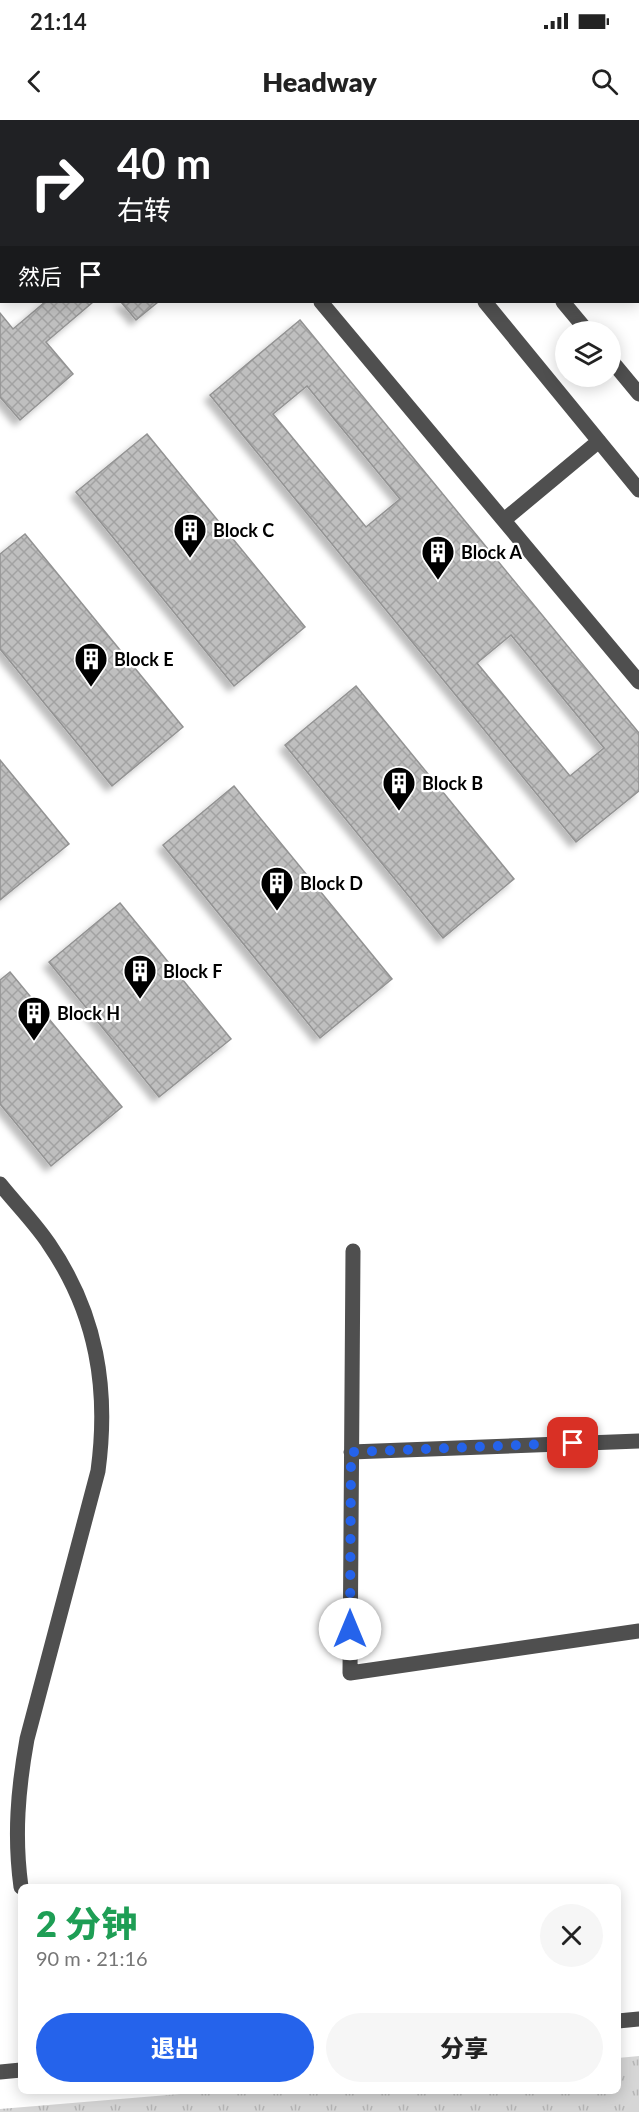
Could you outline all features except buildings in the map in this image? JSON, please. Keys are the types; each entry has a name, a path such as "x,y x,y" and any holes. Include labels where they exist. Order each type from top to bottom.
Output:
{"street":[{"path":"322,303 639,682"},
{"path":"486,303 639,490"},
{"path":"564,303 579,321"},
{"path":"621,372 639,394"},
{"path":"504,520 599,441"},
{"path":"0,1184 49,1243 72,1283 92,1335 103,1403 98,1471 27,1739 20,1775 17,1858 21,1884"},
{"path":"353,1251 350,1673 639,1631"},
{"path":"351,1452 639,1441"},
{"path":"621,2021 639,2019"},
{"path":"0,2072 18,2070"}],"green space":[{"path":"639,2056 639,2112 0,2112 0,2109 180,2094 621,2094 621,2058"}],"place":[{"name":"Block C","path":"190,559"},
{"name":"Block A","path":"438,581"},
{"name":"Block E","path":"91,688"},
{"name":"Block B","path":"399,812"},
{"name":"Block D","path":"277,912"},
{"name":"Block F","path":"140,1000"},
{"name":"Block H","path":"34,1042"}],"route":[{"path":"350,1629 351,1452 573,1443"}]}
